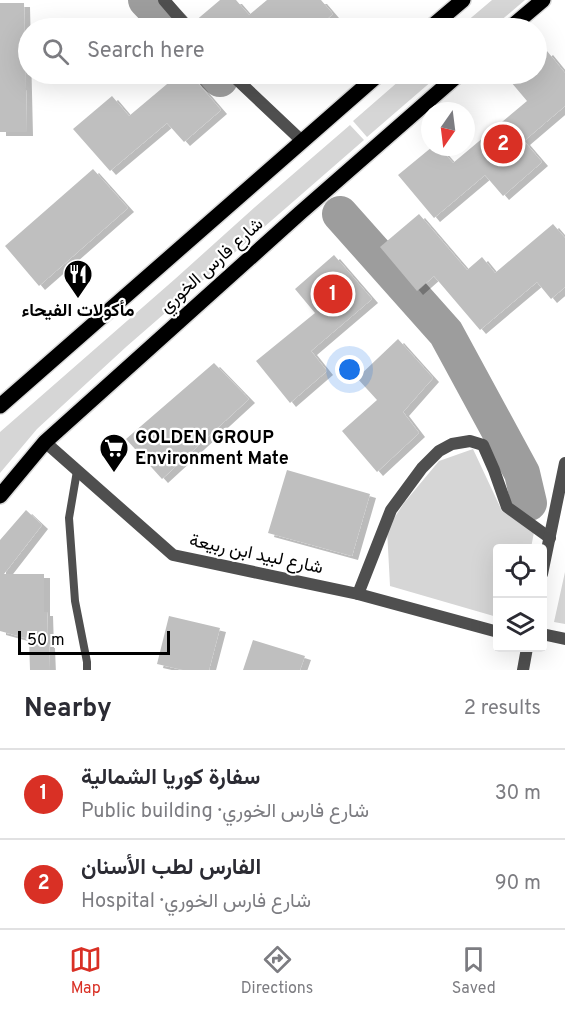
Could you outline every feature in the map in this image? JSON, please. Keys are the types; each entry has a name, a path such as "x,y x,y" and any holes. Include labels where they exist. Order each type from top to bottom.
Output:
{"main road":[{"path":"442,18 463,0"},
{"path":"522,18 543,0"},
{"name":"شارع فارس الخوري","path":"0,406 368,84"},
{"name":"شارع فارس الخوري","path":"0,496 45,442 448,84"}],"street":[{"path":"164,0 179,18"},
{"path":"242,84 302,141"},
{"path":"358,594 391,510 422,468 440,450 452,444 470,441 483,445 507,507 550,538"},
{"name":"شارع لبيد ابن ربيعة","path":"45,442 173,555 358,594 493,631"},
{"path":"547,553 565,463"},
{"path":"547,635 565,639"},
{"path":"524,670 526,652"}],"lane":[{"path":"77,471 69,518 75,601 87,670"}],"shaded area":[{"path":"492,0 525,0 504,18 471,18"},
{"path":"396,84 428,84 367,137 353,121"},
{"path":"350,125 364,140 126,347 37,429 0,473 0,432"},
{"path":"473,449 502,511 534,532 532,544 493,544 493,616 390,586 387,529 404,503 439,461"},
{"path":"565,572 565,624 554,622"}],"building":[{"path":"220,0 236,0 249,15 267,0 321,0 333,14 328,18 199,18"},
{"path":"0,3 24,3 24,18 18,18 18,84 26,84 27,132 0,132"},
{"path":"547,51 565,73 565,106 524,141 542,162 503,196 485,175 434,218 398,175 421,156 447,156 453,163 461,156 475,156 475,145 527,101 513,84 547,84"},
{"path":"167,84 199,84 221,110 184,142 167,123 110,171 73,129 112,96 129,116"},
{"path":"93,169 128,208 39,286 5,246"},
{"path":"419,214 467,270 482,257 495,273 553,224 565,238 565,287 551,299 537,282 480,330 434,276 417,291 380,247"},
{"path":"334,255 372,299 311,351 327,371 290,403 256,361 315,313 295,289"},
{"path":"398,339 433,378 403,412 419,433 377,472 342,431 377,400 357,378"},
{"path":"214,363 249,399 162,479 126,439"},
{"path":"287,470 370,494 352,556 268,533"},
{"path":"26,510 42,525 4,574 44,574 44,612 47,612 50,670 30,670 29,639 0,631 0,540"},
{"path":"169,616 220,628 209,670 183,670 157,664"},
{"path":"253,640 305,656 300,670 243,670"}],"waterway":[{"path":"146,0 163,18"},
{"path":"340,214 446,333 522,473 529,503"}],"place":[{"name":"الفارس لطب الأسنان","path":"503,144"},
{"name":"سفارة كوريا الشمالية","path":"333,294"},
{"name":"مأكولات الفيحاء","path":"78,300"},
{"name":"GOLDEN GROUP Environment Mate","path":"114,474"}]}
